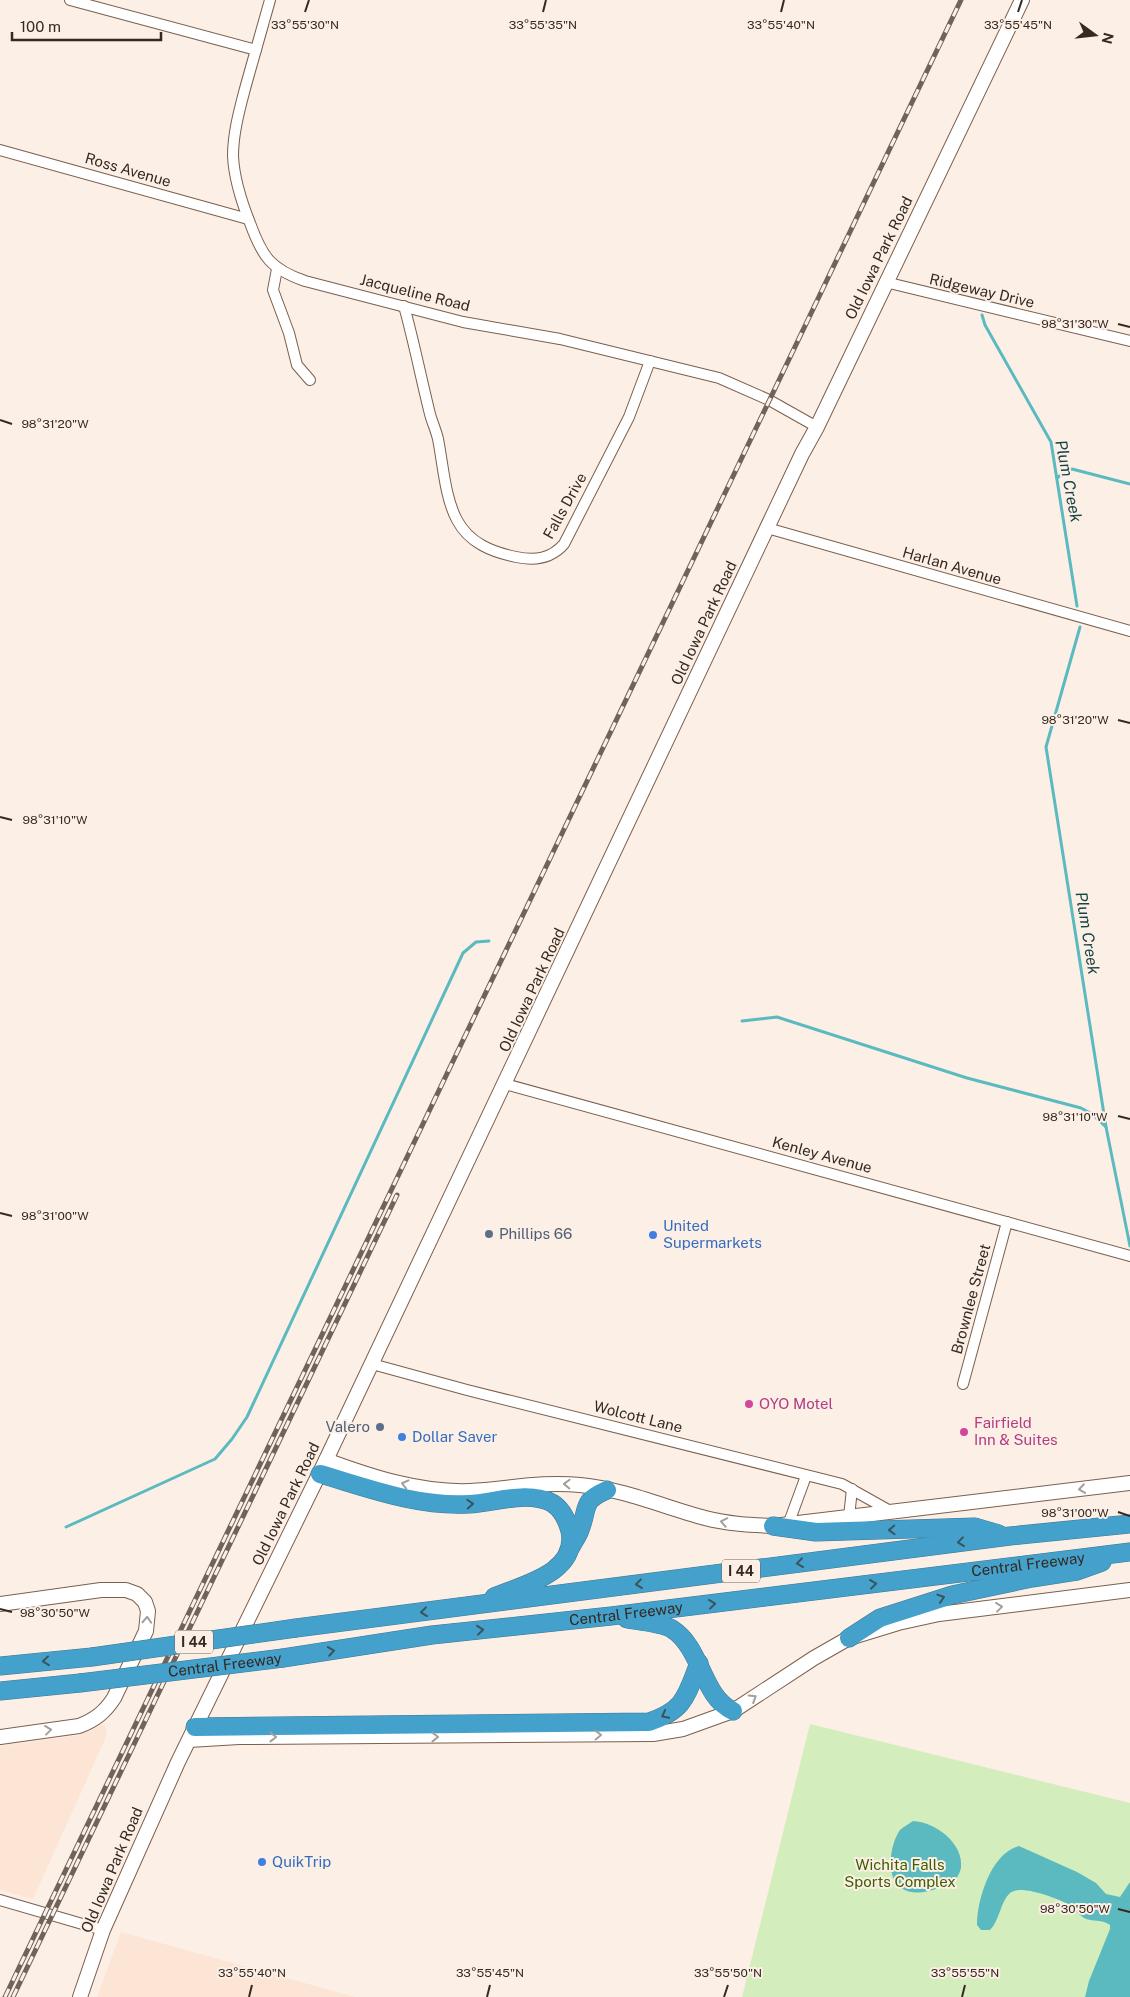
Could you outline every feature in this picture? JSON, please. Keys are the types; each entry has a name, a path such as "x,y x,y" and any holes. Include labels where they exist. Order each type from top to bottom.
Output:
{"highway":[{"path":"323,1467 388,1494 445,1504 468,1504 528,1498 552,1503 565,1516 571,1537 568,1552"},
{"path":"473,1606 546,1576 556,1570 580,1530 588,1503 595,1495 607,1490"},
{"name":"Central Freeway","path":"0,1666 92,1657 296,1628 1010,1536 1130,1524"},
{"path":"780,1525 816,1532 975,1528 1010,1536"},
{"path":"849,1638 880,1618 952,1595 1032,1578 1077,1572 1128,1552"},
{"name":"Central Freeway","path":"0,1691 283,1658 432,1635 611,1616 1128,1552"},
{"path":"611,1616 670,1628 683,1638 699,1663 718,1701 724,1707 733,1711"},
{"path":"192,1733 649,1722 675,1710 681,1704 686,1697 699,1663"}],"main road":[{"name":"Old Iowa Park Road","path":"80,1997 103,1930 192,1733 323,1467 802,454 1022,0"},
{"path":"323,1467 416,1487 448,1490 471,1491 510,1486 580,1485 607,1490 707,1518 744,1525 780,1525 1130,1483"},
{"path":"0,1604 101,1590 126,1590 137,1594 145,1602 148,1621 146,1631 114,1698 99,1716 91,1722 79,1726 0,1736"},
{"path":"192,1733 239,1737 653,1734 683,1729 733,1711 814,1658 849,1638 898,1622 939,1614 1130,1590"}],"street":[{"path":"70,0 256,50"},
{"name":"Jacqueline Road","path":"270,0 243,99 233,158 236,179 248,219 259,247 276,269 305,281 464,322 560,338 719,378 737,384 817,426"},
{"name":"Ross Avenue","path":"0,150 248,219"},
{"path":"276,269 274,290 289,333 297,365 310,380"},
{"name":"Ridgeway Drive","path":"886,282 1130,341"},
{"name":"Falls Drive","path":"404,306 456,516 472,539 490,550 505,555 522,558 546,558 558,551 564,544 629,416 650,361"},
{"name":"Harlan Avenue","path":"767,528 1130,631"},
{"name":"Kenley Avenue","path":"505,1084 1130,1256"},
{"name":"Brownlee Street","path":"963,1384 1007,1222"},
{"name":"Wolcott Lane","path":"372,1364 467,1390 842,1484 892,1512"},
{"path":"780,1525 806,1476"},
{"path":"849,1517 852,1489"},
{"path":"0,1900 103,1930"}],"shaded area":[{"path":"104,1724 107,1731 106,1737 33,1899 0,1890 0,1746 80,1735"},
{"path":"121,1932 355,1997 97,1997"}],"green space":[{"name":"Wichita Falls Sports Complex","path":"810,1724 1130,1803 1130,1997 742,1997"}],"water":[{"path":"913,1821 930,1825 953,1842 961,1859 961,1868 956,1879 937,1889 922,1892 907,1891 896,1883 891,1869 894,1843 900,1830"},
{"path":"1019,1846 1077,1872 1096,1883 1106,1894 1120,1897 1130,1882 1130,1997 1085,1997 1110,1925 1084,1918 1066,1903 1038,1893 1021,1890 1015,1891 1007,1897 990,1930 981,1930 977,1925 983,1891 993,1867 1009,1850"}],"waterway":[{"name":"Plum Creek","path":"982,315 985,325 1051,442 1077,606"},
{"path":"1057,478 1072,469 1130,484"},
{"name":"Plum Creek","path":"1080,627 1046,747 1106,1127 1130,1246"},
{"path":"66,1527 215,1459 232,1439 247,1417 463,953 476,942 489,941"},
{"path":"742,1021 777,1017 967,1078 1081,1108 1092,1114 1106,1127"}],"railway":[{"path":"5,1997 961,0"},
{"path":"13,1997 397,1195"}],"place":[{"name":"Phillips 66","path":"489,1234"},
{"name":"United Supermarkets","path":"653,1235"},
{"name":"OYO Motel","path":"749,1404"},
{"name":"Valero","path":"380,1427"},
{"name":"Fairfield Inn & Suites","path":"964,1432"},
{"name":"Dollar Saver","path":"402,1437"},
{"name":"QuikTrip","path":"262,1862"}]}
